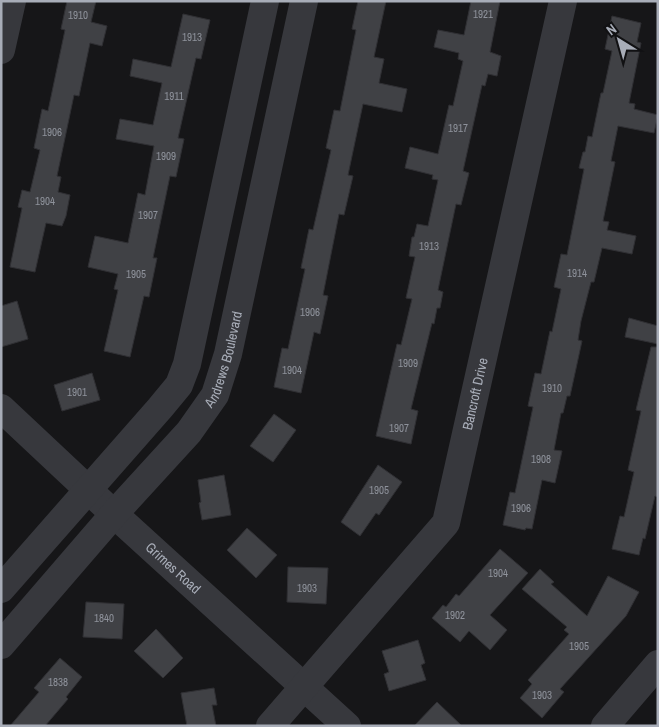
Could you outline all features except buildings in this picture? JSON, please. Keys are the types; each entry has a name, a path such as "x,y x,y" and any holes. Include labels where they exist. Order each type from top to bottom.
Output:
{"street":[{"path":"1,50 12,1"},
{"path":"1,589 179,385 187,364 265,1"},
{"name":"Andrews Boulevard","path":"1,645 114,514 189,432 215,395 228,354 304,1"},
{"name":"Bancroft Drive","path":"270,726 446,523 563,1"},
{"name":"Grimes Road","path":"1,408 114,514 347,726"},
{"path":"605,726 658,664"}]}
